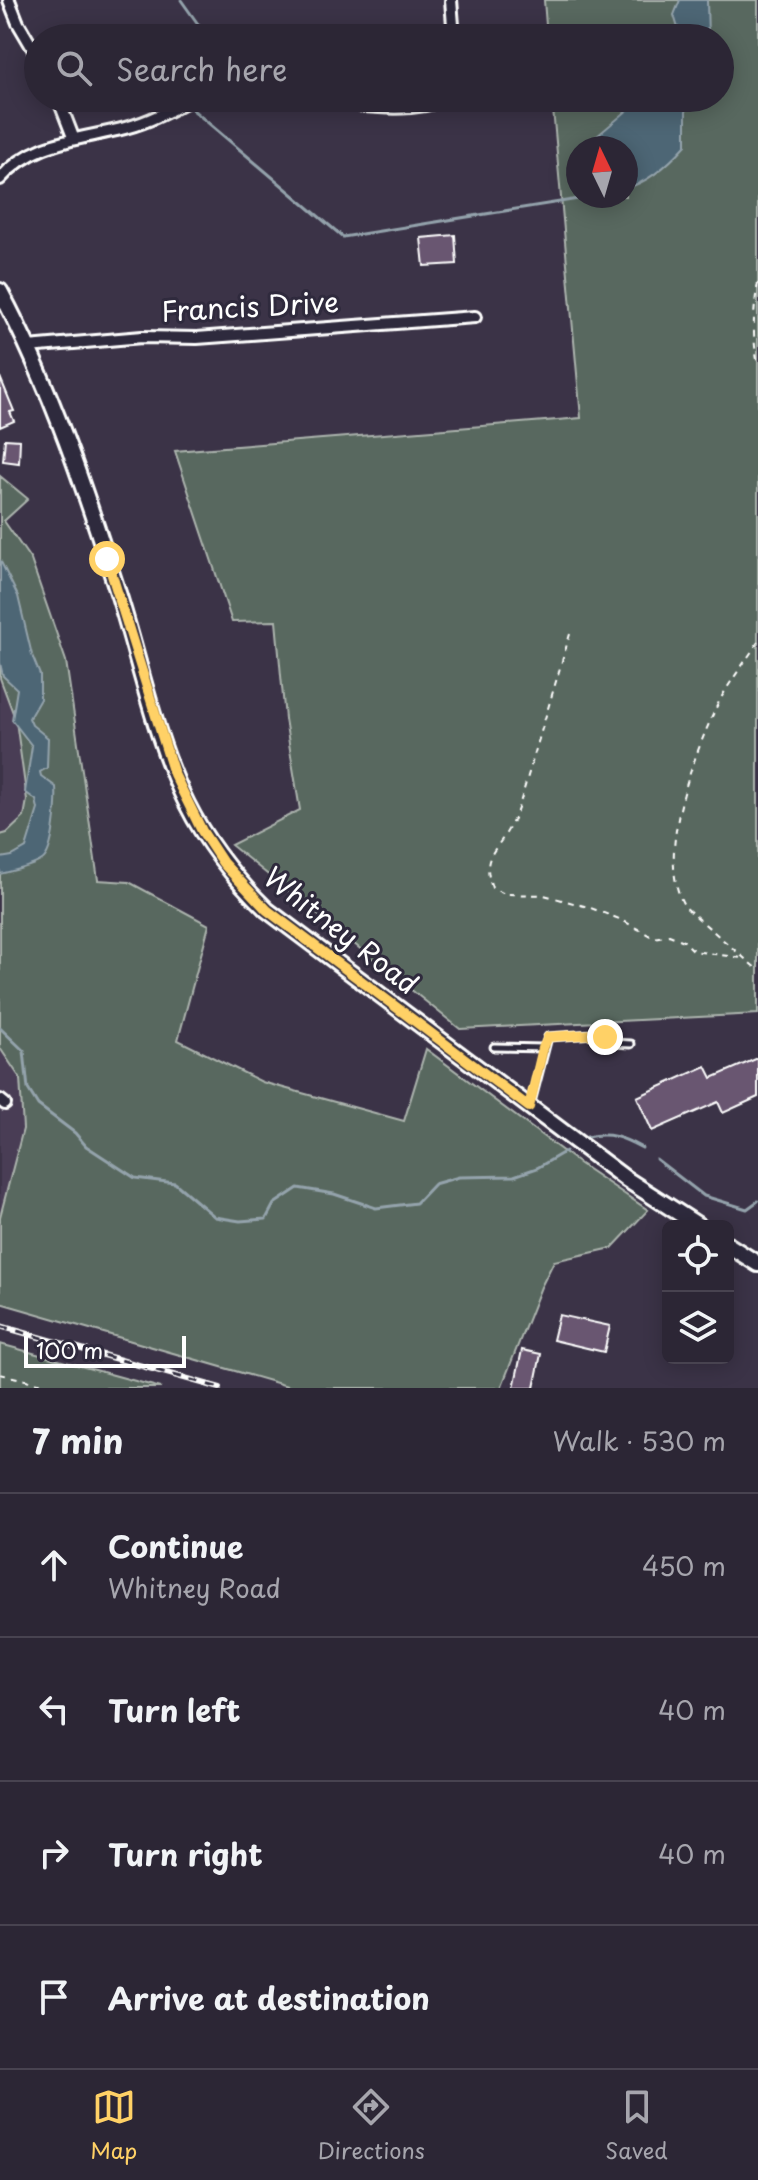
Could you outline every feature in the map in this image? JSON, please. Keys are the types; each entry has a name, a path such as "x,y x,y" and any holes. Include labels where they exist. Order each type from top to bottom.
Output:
{"main road":[{"name":"Whitney Road","path":"0,291 28,347 102,545 174,774 202,831 233,875 267,910 626,1179 690,1220"},
{"path":"734,1249 758,1264"}],"street":[{"path":"9,0 24,33"},
{"path":"451,0 453,24"},
{"path":"63,112 73,137"},
{"path":"0,179 33,153 73,137 146,122 166,112"},
{"name":"Francis Drive","path":"28,347 475,317"}],"lane":[{"path":"529,1107 548,1037 594,1034 613,1043 631,1044"},
{"path":"494,1047 543,1048"}],"path":[{"path":"758,283 753,313 753,343 758,365"},
{"path":"570,634 520,803 510,828 489,854 487,871 492,888 505,894 544,895 588,907 622,920 654,938 669,935 684,941 694,951 741,958"},
{"path":"758,642 716,708 686,782 673,859 677,893 685,907 758,970"},
{"path":"0,1374 60,1388"}],"shaded area":[{"path":"0,663 23,736 36,800 0,858"},
{"path":"0,1048 20,1078 23,1129 0,1217"}],"green space":[{"path":"544,0 758,0 758,1014 460,1029 231,845 300,810 285,719 276,621 232,622 175,451 581,418 553,112 734,112 734,24 546,24"},
{"path":"0,476 28,499 4,521 31,560 66,661 98,880 129,882 209,925 178,1040 262,1082 404,1121 426,1049 580,1164 648,1210 612,1248 554,1261 501,1388 294,1388 0,1303 0,1217 23,1129 20,1078 0,1048 0,835 7,833 24,817 27,800 16,721 0,678"},
{"path":"0,1344 161,1388 0,1388"}],"water":[{"path":"680,0 707,0 708,24 677,24 674,15"},
{"path":"625,112 686,112 686,145 659,171 638,183 638,136 597,136"},
{"path":"0,560 18,596 40,675 40,699 29,718 32,725 48,738 47,768 40,772 56,787 56,794 54,826 46,855 33,865 0,874 0,858 12,856 26,848 38,809 36,800 25,792 32,746 12,720 17,689 3,676 0,663"}],"building":[{"path":"455,235 457,264 424,266 421,238"},
{"path":"0,377 14,411 10,412 14,421 0,427"},
{"path":"5,439 20,440 19,463 3,461"},
{"path":"758,1058 758,1097 723,1113 718,1102 652,1131 637,1097 706,1066 712,1078"},
{"path":"559,1315 610,1326 604,1352 553,1340"},
{"path":"522,1350 541,1354 534,1388 514,1388"}],"waterway":[{"path":"181,0 198,24"},
{"path":"195,112 343,237 566,201"},
{"path":"0,1028 24,1051 28,1089 38,1105 75,1133 86,1146 135,1178 175,1183 215,1217 240,1221 266,1219 274,1204 298,1188 334,1194 376,1208 416,1203 434,1184 459,1177 514,1176 537,1168 566,1151"},
{"path":"587,1137 615,1136 642,1148"},
{"path":"656,1159 704,1196 747,1209 758,1201"}],"railway":[{"path":"0,1326 220,1388"}],"route":[{"path":"107,559 174,774 202,831 243,887 267,910 529,1107 548,1037 594,1034 605,1037"}]}
